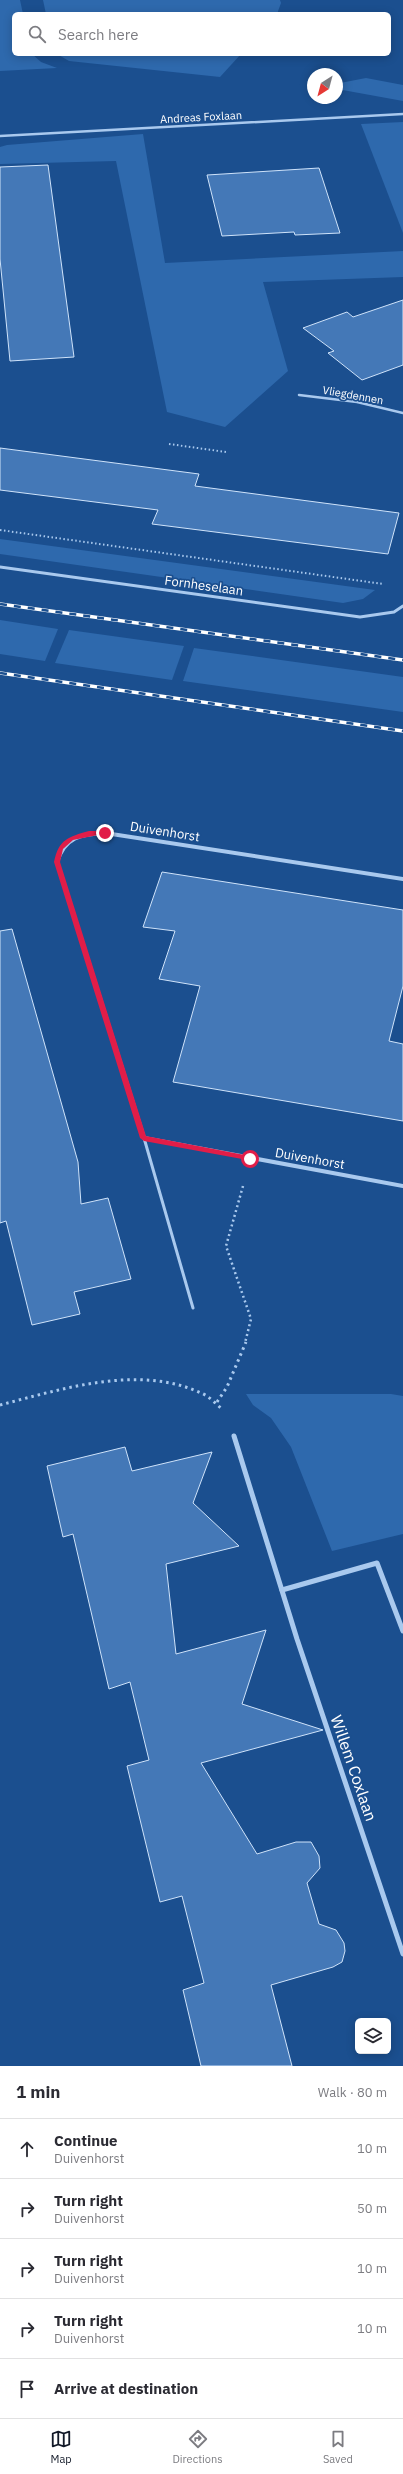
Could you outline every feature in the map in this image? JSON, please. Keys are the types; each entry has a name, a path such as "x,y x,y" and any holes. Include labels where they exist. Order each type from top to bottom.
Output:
{"street":[{"name":"Andreas Foxlaan","path":"0,136 403,114"},
{"name":"Fornheselaan","path":"0,567 360,617 394,612 403,606"},
{"name":"Duivenhorst","path":"403,879 105,833 89,834 70,839 60,848 57,862 144,1138 250,1159 403,1186"},
{"name":"Willem Coxlaan","path":"234,1436 282,1590 403,1954"},
{"path":"282,1590 377,1564 403,1630"}],"lane":[{"name":"Vliegdennen","path":"299,395 356,402 403,414"},
{"name":"Duivenhorst","path":"144,1138 193,1308"}],"path":[{"path":"169,444 226,452"},
{"path":"0,530 387,584"},
{"path":"217,1402 230,1380 249,1334 251,1319 226,1246 250,1159"},
{"path":"0,1404 73,1387 152,1380 185,1386 217,1402 224,1411 234,1436"}],"shaded area":[{"path":"0,0 20,0 23,12 12,12 12,56 34,56 41,62 57,68 0,71"},
{"path":"43,0 280,0 281,3 278,12 46,12"},
{"path":"60,56 239,56 220,77 69,61"},
{"path":"366,78 403,85 403,101 343,90 343,82"},
{"path":"403,122 403,233 361,124"},
{"path":"143,134 165,263 403,251 403,277 263,282 288,371 225,427 167,412 116,161 0,164 0,147 7,145"},
{"path":"0,539 375,590 363,599 343,603 0,554"},
{"path":"0,620 58,629 45,661 0,654"},
{"path":"69,630 184,646 172,680 55,663"},
{"path":"194,648 403,677 403,712 183,681"},
{"path":"246,1394 391,1394 403,1396 403,1534 332,1551 291,1447 271,1418 253,1405"}],"building":[{"path":"48,165 74,357 10,361 0,259 0,167"},
{"path":"319,168 340,233 295,235 294,232 222,236 207,175"},
{"path":"403,300 403,365 362,380 328,353 334,351 303,328 347,312 353,317"},
{"path":"0,448 199,474 195,486 399,513 388,554 152,524 158,510 0,490"},
{"path":"162,872 403,910 403,986 389,1041 403,1044 403,1121 173,1082 200,986 159,979 175,931 143,927"},
{"path":"12,929 78,1162 81,1204 108,1198 131,1279 74,1292 80,1314 32,1325 6,1221 0,1223 0,931"},
{"path":"125,1447 132,1471 212,1452 193,1503 239,1546 166,1564 176,1654 266,1630 242,1704 323,1730 201,1763 257,1854 296,1842 311,1842 319,1856 320,1868 307,1883 319,1924 336,1930 344,1943 345,1951 342,1962 333,1967 271,1985 292,2066 201,2066 183,1990 204,1983 182,1896 160,1902 127,1766 149,1760 130,1682 109,1689 73,1534 63,1537 47,1466"}],"railway":[{"path":"0,604 403,660"},
{"path":"0,673 403,731"}],"route":[{"path":"105,833 89,834 70,839 60,848 57,862 144,1138 250,1159"}]}
